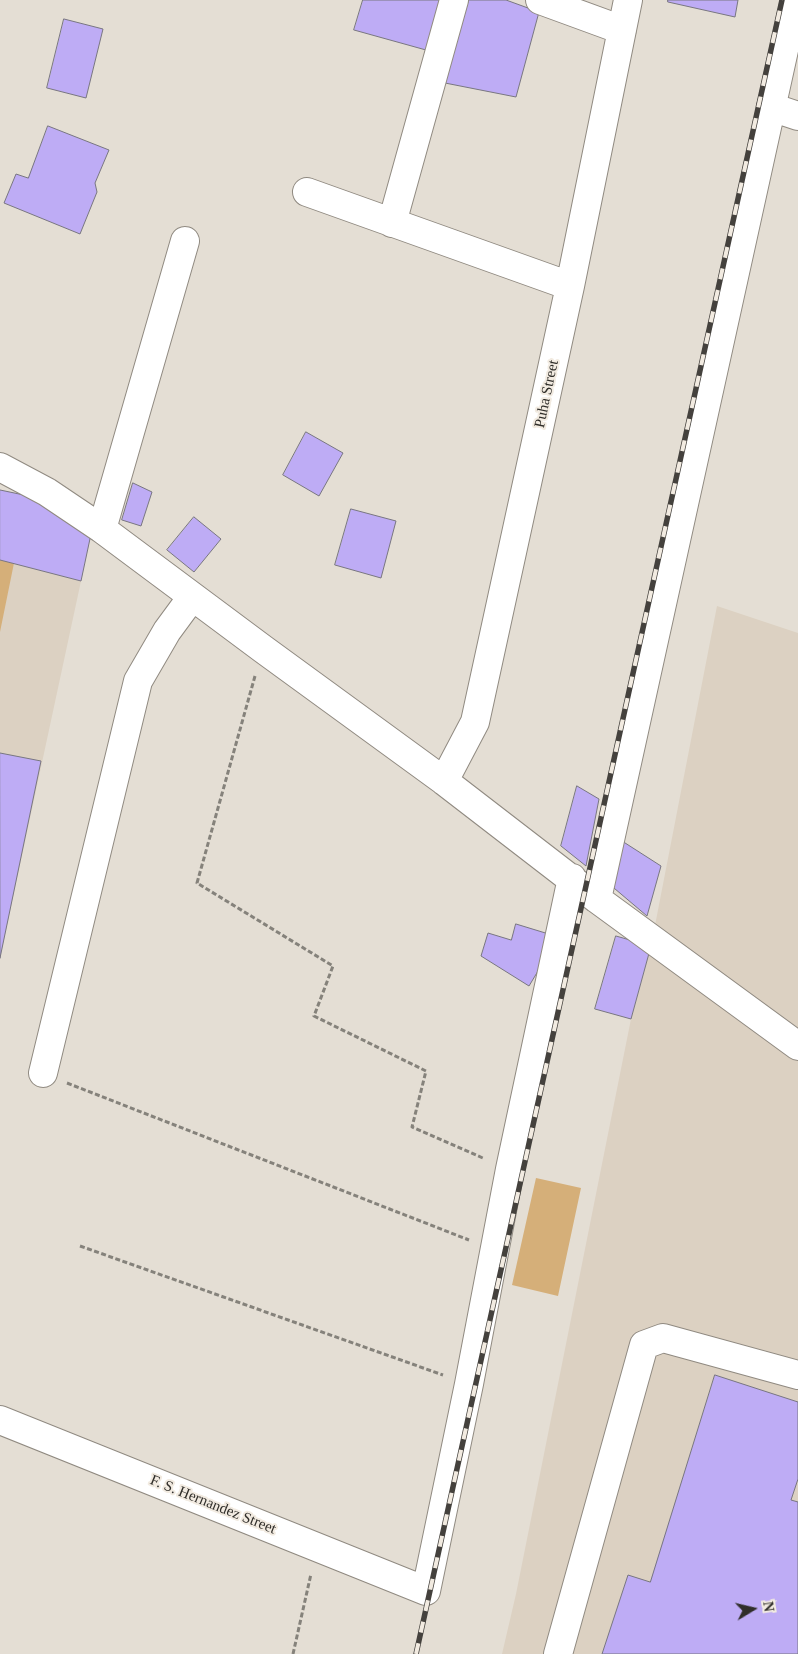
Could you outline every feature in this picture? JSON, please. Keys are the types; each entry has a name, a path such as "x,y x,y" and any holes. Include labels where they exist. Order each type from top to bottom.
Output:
{"street":[{"path":"392,223 454,0"},
{"path":"540,0 622,30"},
{"name":"Puha Street","path":"444,781 475,722 570,286 628,0"},
{"path":"597,898 795,0"},
{"path":"771,107 798,116"},
{"path":"308,192 570,286"},
{"path":"102,530 185,241"},
{"path":"0,467 47,492 102,530 444,781 597,898 798,1046"},
{"path":"43,1074 138,681 167,632 192,597"},
{"path":"469,1384 510,1169 572,878"},
{"path":"558,1654 644,1345 664,1338 798,1375"},
{"name":"F. S. Hernandez Street","path":"0,1420 426,1591 469,1384"}],"path":[{"path":"263,649 197,883 333,966 314,1016 426,1071 412,1127 510,1169"},
{"path":"43,1074 495,1250"},
{"path":"80,1246 469,1384"},
{"path":"293,1654 317,1547"}],"shaded area":[{"path":"0,560 81,581 0,958"},
{"path":"0,560 14,563 0,632"},
{"path":"717,606 798,633 798,1654 502,1654 516,1594 631,1019 651,946"},
{"path":"536,1178 581,1188 558,1296 512,1285"}],"building":[{"path":"363,0 440,0 426,50 354,30"},
{"path":"469,0 506,0 539,12 516,97 445,83"},
{"path":"668,0 738,0 735,17 668,2"},
{"path":"64,19 103,29 86,98 47,88"},
{"path":"48,126 109,150 95,183 97,192 80,234 4,203 16,174 28,178"},
{"path":"306,432 343,453 319,496 283,475"},
{"path":"133,483 152,492 141,526 122,520"},
{"path":"0,490 43,499 91,534 81,581 0,560"},
{"path":"351,509 396,521 381,578 335,565"},
{"path":"194,517 221,539 194,572 167,550"},
{"path":"0,753 41,761 0,958"},
{"path":"577,786 599,799 586,866 561,846"},
{"path":"622,841 661,866 647,916 608,883"},
{"path":"516,924 552,935 544,961 529,986 481,956 488,933 511,940"},
{"path":"616,936 651,946 631,1019 595,1009"},
{"path":"715,1375 798,1402 798,1479 791,1500 798,1502 798,1654 602,1654 628,1575 650,1582"}],"railway":[{"path":"416,1654 782,0"}]}
